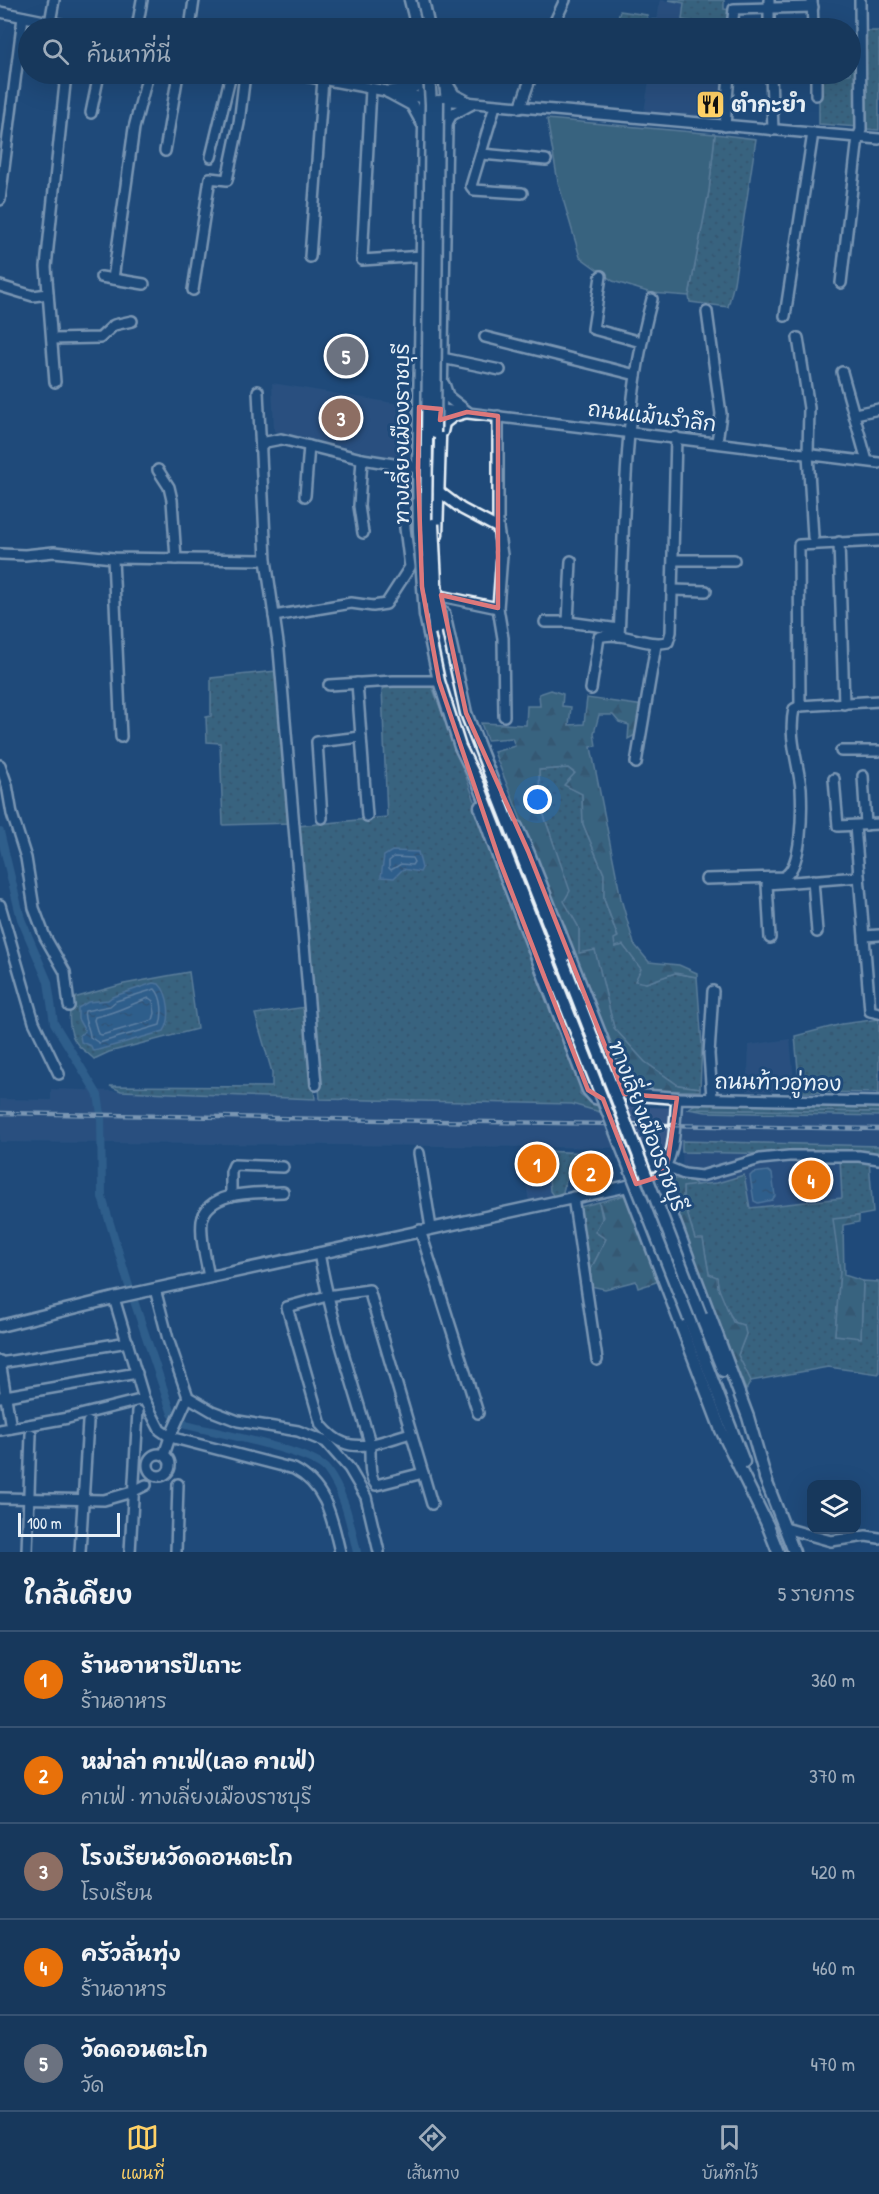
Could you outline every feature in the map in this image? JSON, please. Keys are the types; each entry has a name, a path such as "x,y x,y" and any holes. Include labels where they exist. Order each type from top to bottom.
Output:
{"main road":[{"path":"410,0 414,18"},
{"path":"416,0 420,18"},
{"path":"423,0 427,18"},
{"path":"429,0 433,18"},
{"path":"388,92 414,87 416,84"},
{"name":"ทางเลี่ยงเมืองราชบุรี","path":"422,84 423,256 418,468 422,587 429,638 439,681 460,747 479,784"},
{"name":"ทางเลี่ยงเมืองราชบุรี","path":"429,84 426,523 429,584 449,692 479,784 778,1552"},
{"name":"ทางเลี่ยงเมืองราชบุรี","path":"441,84 438,130 433,522 438,628 479,748 794,1552"},
{"name":"ทางเลี่ยงเมืองราชบุรี","path":"444,84 447,101 437,536 441,596 466,713"},
{"path":"447,84 454,95 471,104"},
{"path":"388,92 412,105 424,128"},
{"path":"446,124 451,115 471,104"},
{"path":"442,376 448,397 467,412"},
{"path":"439,448 444,423 453,416 467,412"},
{"path":"460,747 500,862 588,1090 595,1098 607,1100 624,1095 677,1098"},
{"path":"479,748 528,850 624,1095"},
{"path":"0,1326 117,1297 628,1186 657,1177 748,1417 767,1482"},
{"path":"628,1186 721,1430 770,1530"}],"street":[{"path":"51,18 54,0"},
{"path":"139,18 142,0"},
{"path":"191,18 194,0"},
{"path":"557,18 565,0"},
{"path":"860,0 860,18"},
{"path":"733,18 734,9 769,4 812,4"},
{"path":"0,12 28,18"},
{"path":"0,200 4,140 18,49"},
{"path":"55,382 46,267 65,84"},
{"path":"91,113 97,84"},
{"path":"113,279 134,128 145,84"},
{"path":"165,151 176,84"},
{"path":"211,157 229,84"},
{"path":"193,290 210,178 227,180 239,123 244,84"},
{"path":"310,257 323,84"},
{"path":"347,84 422,98 471,104 879,139"},
{"path":"520,108 528,84"},
{"path":"725,126 728,84"},
{"path":"771,84 772,130"},
{"path":"816,84 816,95"},
{"path":"841,283 858,137 861,130 861,84"},
{"path":"371,89 362,260 423,256"},
{"path":"495,106 471,186 474,190 522,193"},
{"path":"785,316 813,133"},
{"path":"482,154 546,160"},
{"path":"601,276 593,329 641,342"},
{"path":"101,277 144,284"},
{"path":"0,286 33,296 48,294"},
{"path":"619,633 629,425 641,342 652,299"},
{"path":"707,312 721,414 717,442"},
{"path":"52,339 100,338 114,325 132,321"},
{"path":"485,337 636,375"},
{"path":"798,339 809,408 808,454 813,537"},
{"path":"442,358 500,369"},
{"path":"842,372 867,461"},
{"path":"258,391 266,560 279,650 316,1085"},
{"name":"ถนนแม้นรำลึก","path":"420,407 879,463"},
{"path":"855,414 879,409"},
{"path":"498,416 498,528 502,555 498,608 503,638 504,716"},
{"path":"545,622 568,622 619,633 656,645 668,642 671,632 673,590 676,437"},
{"path":"261,447 266,441 273,439 362,459 418,468"},
{"path":"305,496 309,446"},
{"path":"362,459 359,506 363,533"},
{"path":"274,616 351,603 373,606 386,604 410,567 405,528 404,466"},
{"path":"158,470 169,487 172,500 177,559"},
{"path":"437,490 462,509 498,528"},
{"path":"800,706 799,545 879,541"},
{"path":"839,542 844,704"},
{"path":"0,554 25,555 54,552 113,558 266,560"},
{"path":"113,558 121,737"},
{"path":"674,560 734,560"},
{"path":"568,622 572,561"},
{"path":"673,590 706,591"},
{"path":"441,596 498,608"},
{"path":"591,689 599,637 619,633"},
{"path":"636,762 656,645"},
{"path":"329,685 439,681"},
{"path":"357,683 367,816"},
{"path":"706,879 783,877 792,872 799,842 801,815 801,787 794,754 792,719 794,709 800,706 879,701"},
{"path":"322,818 317,742 362,737"},
{"path":"841,751 879,751"},
{"path":"0,765 26,858 34,908 45,937 64,972 69,1006"},
{"path":"863,776 866,825"},
{"path":"834,780 838,826 879,824"},
{"path":"855,826 870,1011 879,1013"},
{"path":"770,938 766,884 860,876"},
{"path":"813,880 817,932"},
{"path":"0,905 34,1022 59,1074"},
{"path":"865,936 879,935"},
{"path":"712,1098 708,1054 713,991"},
{"path":"657,1177 667,1167 672,1152 677,1098"},
{"name":"ถนนท้าวอู่ทอง","path":"677,1098 879,1102"},
{"path":"419,1153 426,1229 478,1413"},
{"path":"667,1167 684,1174 701,1176 760,1159 789,1156 879,1159"},
{"path":"231,1196 231,1172 234,1165 283,1167"},
{"path":"209,1277 202,1235 202,1220 208,1207 241,1193 284,1192"},
{"path":"573,1197 597,1360"},
{"path":"319,1253 327,1296 370,1444 372,1480 376,1485 423,1473"},
{"path":"154,1289 186,1402 164,1455"},
{"path":"411,1433 363,1446 344,1444 321,1425 287,1307 327,1296 369,1290 432,1504"},
{"path":"117,1297 144,1399 160,1430 294,1469 308,1476 318,1487 331,1515 340,1552"},
{"path":"11,1428 3,1396 0,1362 128,1342"},
{"path":"3,1396 137,1373"},
{"path":"0,1430 68,1418 144,1399"},
{"path":"186,1402 238,1420 298,1431 326,1442 349,1468 366,1497 379,1552"},
{"path":"130,1552 138,1411"},
{"path":"80,1552 88,1422"},
{"path":"27,1552 32,1434"},
{"path":"0,1498 104,1500 132,1492 151,1480 163,1476 168,1472 170,1464 164,1455 157,1454 148,1460 151,1480"},
{"path":"176,1552 178,1484"},
{"path":"784,1528 831,1541 866,1536 879,1538"}],"highlighted area":[{"path":"419,407 441,409 440,420 467,412 498,416 498,608 441,595 466,713 528,851 624,1094 677,1098 667,1167 658,1177 636,1184 603,1099 588,1090 500,862 439,681 422,587 418,468"}],"shaded area":[{"path":"660,0 685,3 682,18 657,18"},
{"path":"648,84 724,84 722,118 644,112"},
{"path":"272,383 412,406 397,459 274,431"},
{"path":"790,1039 795,1091 747,1091 749,1045"},
{"path":"51,1089 879,1114 879,1156 840,1159 843,1198 750,1208 744,1175 717,1183 697,1185 689,1179 683,1179 682,1152 756,1152 641,1148 0,1142 0,1099 51,1100"},
{"path":"524,1150 541,1151 542,1155 547,1154 554,1197 529,1203 523,1162"},
{"path":"590,1153 606,1154 612,1157 619,1183 591,1189 585,1158 590,1157"}],"green space":[{"path":"668,0 724,0 724,9 731,10 730,18 682,18 684,3"},
{"path":"620,11 647,15 648,18 618,18"},
{"path":"863,31 879,31 879,130 865,129"},
{"path":"819,84 857,84 858,127 819,124"},
{"path":"547,119 715,134 709,191 689,296 651,293 613,281 580,257 558,182"},
{"path":"715,134 756,139 734,283 728,307 690,302 689,296 709,191"},
{"path":"276,671 290,823 223,825 220,743 207,742 206,717 211,716 211,678"},
{"path":"432,686 581,1084 580,1094 597,1106 600,1112 572,1104 320,1099 298,826 387,817 382,687"},
{"path":"551,690 563,694 562,706 571,707 569,725 584,724 587,698 644,706 637,734 628,739 629,725 619,722 613,715 599,715 594,733 596,746 591,747 621,899 634,944 649,962 679,965 697,973 697,977 675,973 646,983 635,981 641,969 623,945 615,947 614,939 618,937 604,899 604,874 583,824 582,794 564,785 575,773 568,768 539,770 540,804 570,891 564,901 579,928 579,953 595,950 614,1028 645,1062 678,1085 700,1088 700,1091 636,1090 626,1084 494,752 515,746 512,738 487,740 481,723 526,725 527,706 540,706 539,694"},
{"path":"568,768 575,774 582,794 583,824 604,874 604,899 618,938 616,947 623,945 642,969 646,983 675,973 697,977 702,1045 700,1088 678,1085 645,1062 614,1028 595,951 579,953 579,928 563,901 553,842 540,804 538,770"},
{"path":"189,972 197,1029 109,1052 94,1059 78,1045 72,1035 70,1009 74,998 124,984"},
{"path":"306,1007 315,1099 121,1091 110,1086 272,1087 272,1072 255,1014"},
{"path":"879,1019 879,1093 800,1092 795,1036 842,1024"},
{"path":"697,1103 879,1107 879,1112 688,1109"},
{"path":"688,1109 879,1112 879,1116 706,1112"},
{"path":"682,1141 879,1146 879,1156 682,1152"},
{"path":"541,1151 590,1153 593,1169 587,1170 586,1163 573,1166 566,1179 563,1192 554,1197 550,1191 547,1154 542,1155"},
{"path":"840,1159 869,1159 873,1213 834,1220 840,1271 835,1335 861,1337 863,1281 879,1282 879,1374 828,1367 751,1381 738,1355 746,1334 727,1309 720,1294 717,1278 709,1274 703,1240 695,1240 683,1199 683,1186 717,1183 744,1175 750,1208 842,1198"},
{"path":"673,1179 689,1179 697,1185 683,1187 683,1199 695,1239 703,1239 709,1274 717,1277 718,1287 733,1322 744,1325 746,1334 738,1355 751,1381 746,1390 667,1194 667,1187"},
{"path":"625,1195 659,1281 638,1288 636,1281 605,1289 590,1286 590,1271 606,1239 595,1232 603,1217 599,1202"},
{"path":"599,1202 606,1239 590,1271 590,1286 579,1207"},
{"path":"859,1216 859,1222 843,1225 844,1275 863,1281 861,1338 835,1335 840,1271 833,1219"}],"water":[{"path":"392,851 418,852 422,868 420,872 403,869 394,878 381,877 384,856"},
{"path":"153,983 159,984 167,1000 169,1013 164,1031 93,1051 91,1046 81,1042 80,1035 85,1031 78,1019 78,1008 88,1002 108,1000"},
{"path":"768,1171 772,1174 775,1196 772,1200 758,1203 754,1201 750,1176 753,1173"}],"waterway":[{"path":"0,832 21,919 48,982 54,1023 98,1095 101,1114 102,1197 172,1414 186,1425 283,1449 318,1463 327,1470 338,1489 346,1509 357,1552"}],"railway":[{"path":"0,1113 879,1129"}],"place":[{"name":"ตำกะยำ","path":"710,104"},
{"name":"วัดดอนตะโก","path":"346,356"},
{"name":"โรงเรียนวัดดอนตะโก","path":"341,418"},
{"name":"ร้านอาหารปีเถาะ","path":"537,1164"},
{"name":"หม่าล่า คาเฟ่(เลอ คาเฟ่)","path":"591,1173"},
{"name":"ครัวลั่นทุ่ง","path":"811,1180"}]}
